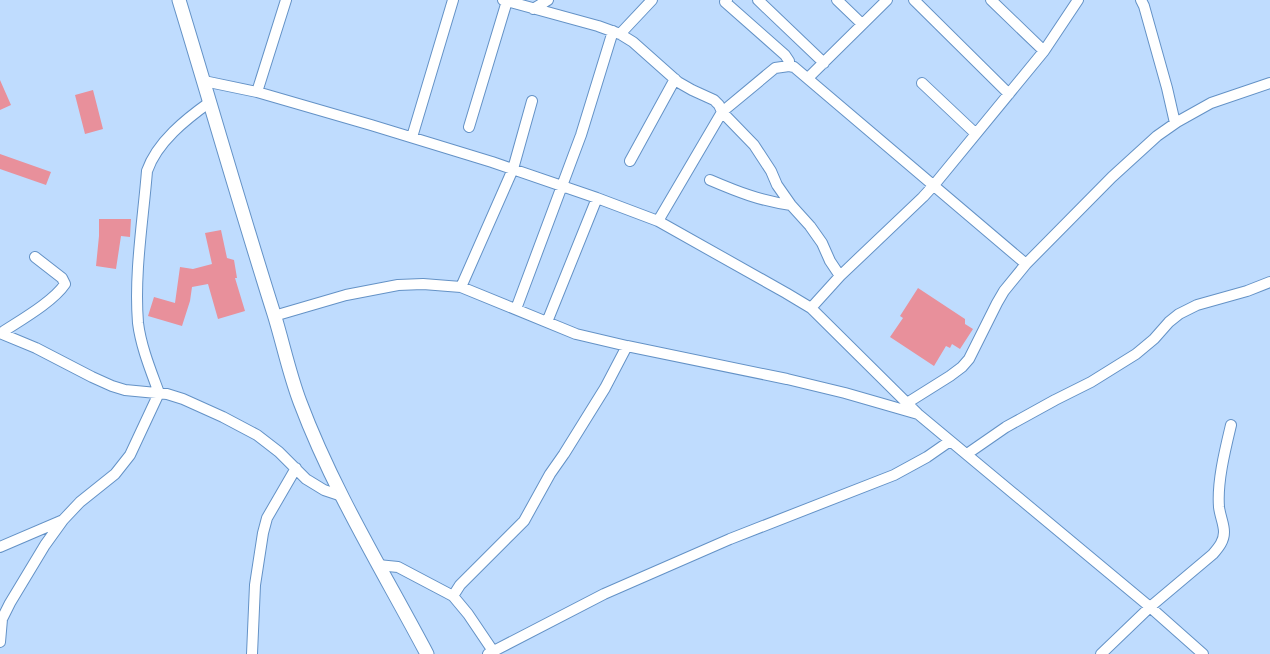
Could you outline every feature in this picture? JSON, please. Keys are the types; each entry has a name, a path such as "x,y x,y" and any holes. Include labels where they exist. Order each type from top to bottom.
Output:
{"main road":[{"path":"179,0 258,268 274,316 286,361 300,401 342,496 427,654"}],"street":[{"path":"257,92 286,0"},
{"path":"412,137 453,0"},
{"path":"532,8 548,0"},
{"path":"516,309 581,135 616,33 652,0"},
{"path":"727,0 725,2 785,55 789,61 789,66"},
{"path":"758,0 824,63"},
{"path":"837,0 862,24"},
{"path":"808,78 887,0"},
{"path":"914,0 1009,94"},
{"path":"991,0 1044,51"},
{"path":"1141,0 1167,88 1175,123"},
{"path":"470,127 505,1 598,26 616,33 633,42 675,79 692,90 714,100 719,105 722,112 754,144 777,185 822,243 830,261 840,276"},
{"path":"811,308 840,276 934,185 975,133 1044,51 1075,1"},
{"path":"658,221 722,112 775,68 789,66 794,67 808,78 1026,264"},
{"path":"630,161 675,79"},
{"path":"204,81 257,92 412,137 513,169 597,198 658,221 786,293 811,308 918,414 1150,607 1203,654"},
{"path":"922,83 975,133"},
{"path":"907,403 962,367 969,359 1004,291 1026,264 1112,176 1157,136 1175,123 1211,103 1270,83"},
{"path":"461,287 513,169 532,101"},
{"path":"0,642 2,619 45,545 63,520 80,502 115,474 130,455 159,393 145,356 138,324 137,278 148,171 151,161 160,148 186,120 210,102"},
{"path":"710,180 736,191 770,202 791,205"},
{"path":"547,322 597,198"},
{"path":"0,333 29,315 60,291 65,284 62,278 35,257"},
{"path":"967,454 1006,427 1055,400 1092,382 1136,354 1154,339 1168,322 1179,314 1197,305 1248,291 1270,282"},
{"path":"274,316 346,295 398,285 423,284 461,287 576,334 786,379 845,393 918,414"},
{"path":"0,333 36,348 112,386 125,390 167,394 183,399 223,417 257,435 279,452 306,479 324,490 342,496"},
{"path":"453,596 460,585 524,521 550,474 564,454 604,388 627,346"},
{"path":"1101,654 1150,607 1213,554 1222,544 1224,532 1219,508 1219,498 1224,452 1231,425"},
{"path":"378,564 398,567 453,596 468,614 490,653 604,594 730,539 894,474 927,457 950,441"},
{"path":"252,654 255,585 263,533 267,518 296,468"},
{"path":"0,547 63,520"}],"building":[{"path":"0,80 11,105 0,110"},
{"path":"93,90 103,129 85,134 75,95"},
{"path":"0,154 51,172 46,185 0,169"},
{"path":"99,219 131,219 130,237 121,236 116,269 96,266"},
{"path":"221,230 227,258 234,260 237,278 235,278 245,311 218,319 208,284 192,287 190,301 182,326 148,316 154,297 175,303 180,267 193,269 212,264 205,233"},
{"path":"918,288 965,319 965,324 973,329 960,349 952,344 950,348 946,346 934,366 890,337 903,318 900,316"}]}
